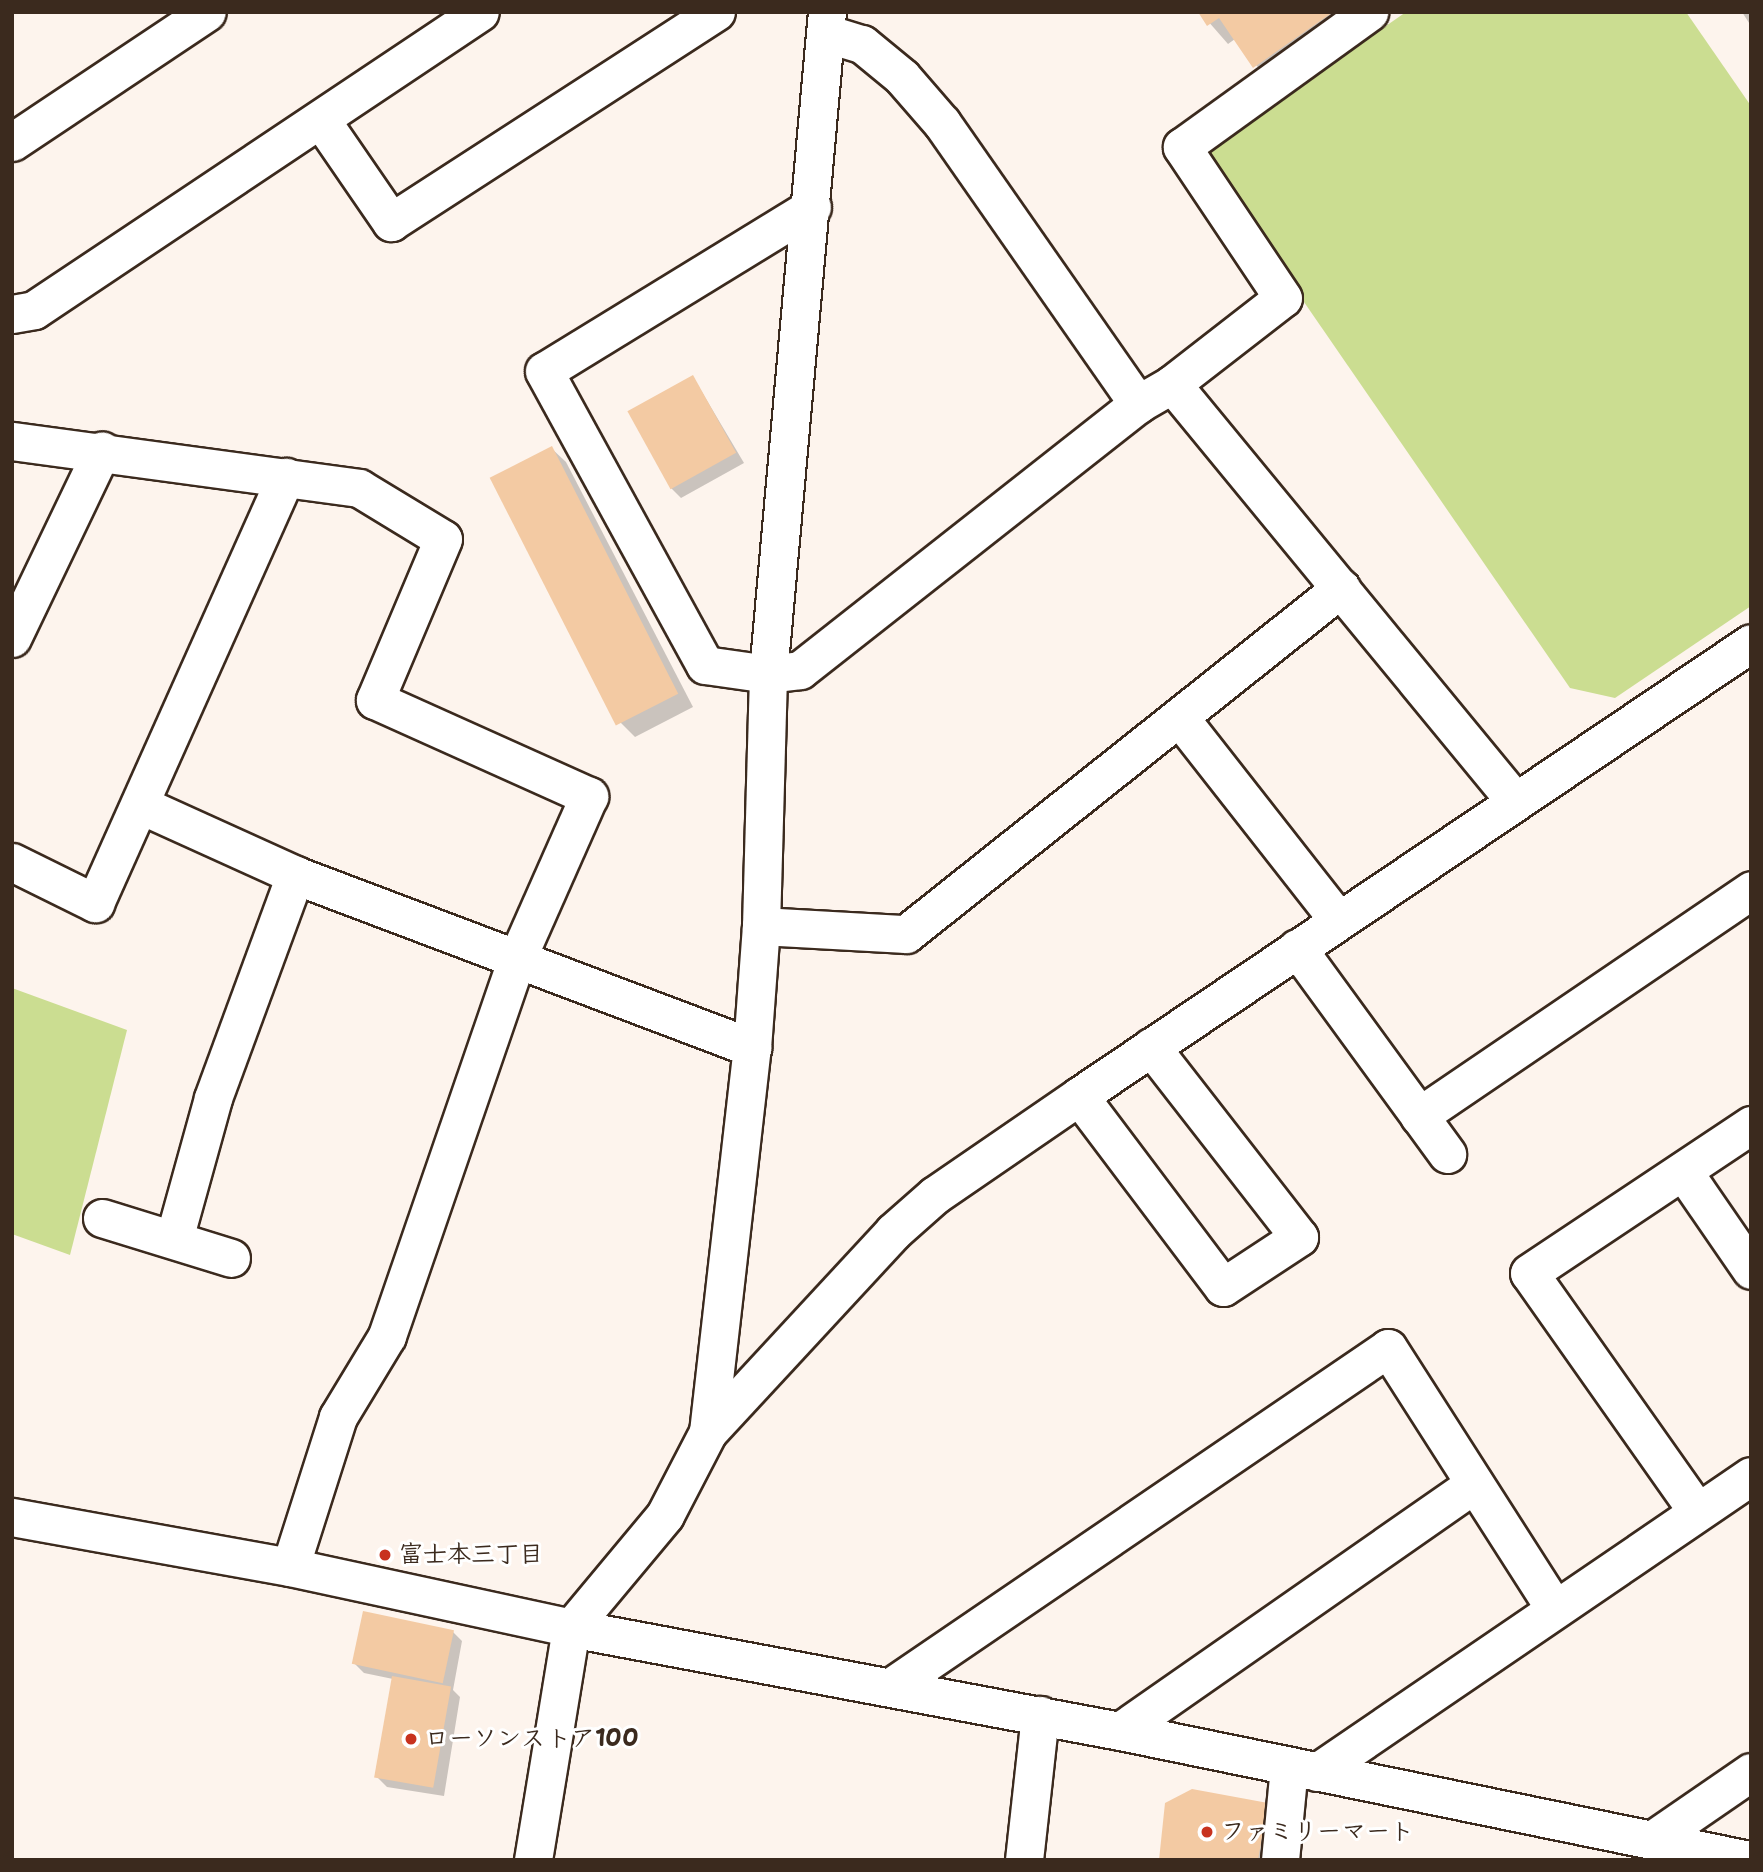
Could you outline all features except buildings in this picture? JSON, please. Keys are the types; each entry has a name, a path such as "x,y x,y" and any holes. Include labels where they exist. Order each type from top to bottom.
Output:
{"street":[{"path":"12,142 207,12"},
{"path":"12,314 34,310 480,12"},
{"path":"321,120 391,222 716,12"},
{"path":"812,207 544,371 705,665 768,674 800,670 1138,404 1172,384 1283,298 1182,147 1370,12"},
{"path":"708,1432 752,1048 761,926 768,674 812,207 826,23 862,44 902,77 942,123 1138,404"},
{"path":"1172,384 1515,800"},
{"path":"12,441 102,450 359,488 443,538 375,700 589,796 516,961 387,1336 338,1417 290,1567"},
{"path":"12,638 102,450"},
{"path":"12,862 95,903 286,477"},
{"path":"761,926 906,934 1341,588"},
{"path":"533,1860 570,1628 665,1515 708,1432 893,1233 935,1195 1515,800 1751,643"},
{"path":"1179,717 1338,920"},
{"path":"141,805 295,875 516,961 752,1048"},
{"path":"174,1239 213,1098 295,875"},
{"path":"1419,1116 1751,890"},
{"path":"1297,948 1447,1154"},
{"path":"1079,1096 1223,1287 1299,1237 1151,1047"},
{"path":"1697,1511 1529,1273 1751,1125"},
{"path":"1683,1171 1751,1270"},
{"path":"102,1218 231,1258"},
{"path":"892,1686 1388,1348 1554,1608"},
{"path":"1280,1860 1303,1769 1554,1608 1751,1475"},
{"path":"1121,1731 1474,1484"},
{"path":"12,1517 290,1567 570,1628 1040,1715 1749,1860"},
{"path":"1024,1860 1040,1715"},
{"path":"1652,1840 1751,1772"}],"green space":[{"path":"1406,12 1686,12 1751,106 1751,606 1615,698 1570,688 1202,154"},
{"path":"12,988 127,1030 70,1255 12,1234"}],"place":[{"name":"富士本三丁目","path":"385,1555"},
{"name":"ローソンストア100","path":"411,1739"},
{"name":"ファミリーマート","path":"1207,1832"}]}
